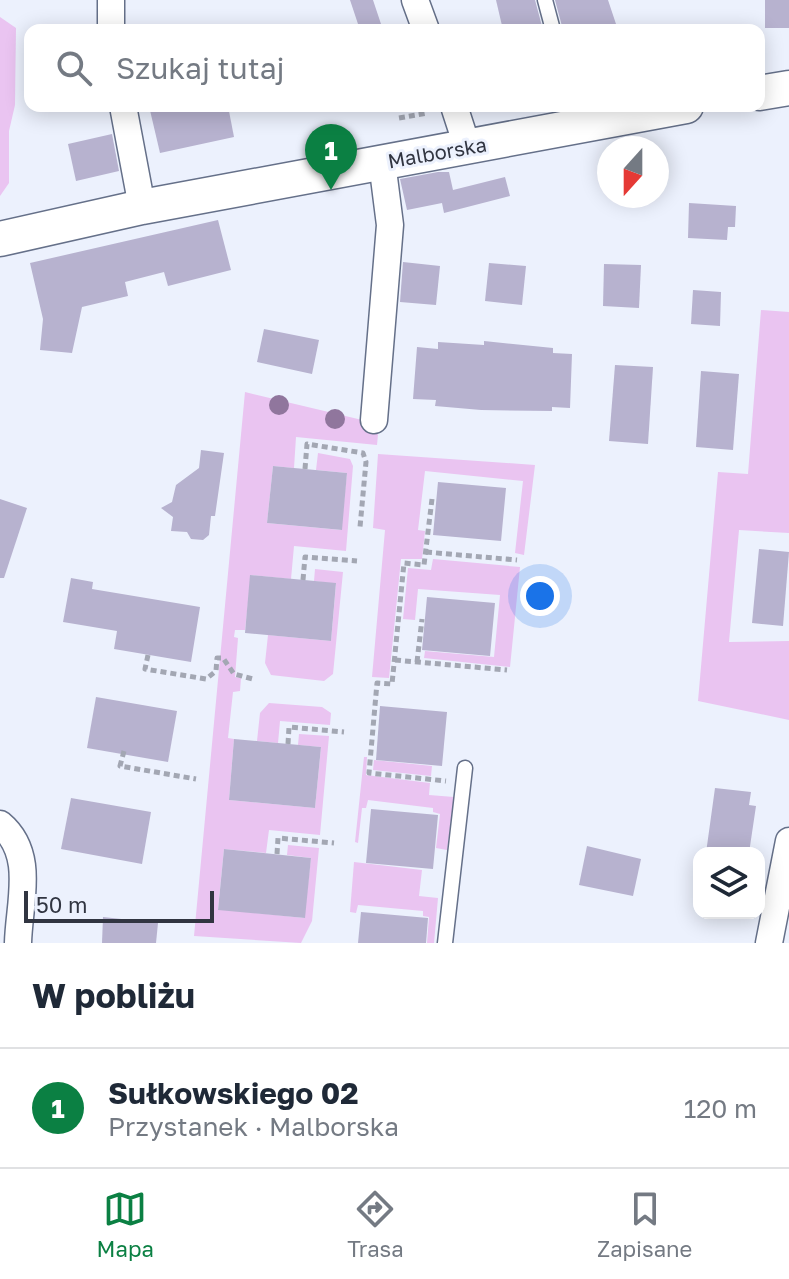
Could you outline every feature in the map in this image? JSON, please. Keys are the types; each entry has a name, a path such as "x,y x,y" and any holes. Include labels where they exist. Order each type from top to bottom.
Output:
{"street":[{"path":"111,0 111,24"},
{"path":"415,0 424,24"},
{"path":"765,92 789,88"},
{"path":"124,112 142,207"},
{"path":"442,112 467,146"},
{"name":"Malborska","path":"0,239 142,207 467,146 576,116 620,112"},
{"path":"374,420 390,225 382,162"},
{"path":"0,824 11,834 24,866 18,943"},
{"path":"769,943 789,841"}],"lane":[{"path":"545,0 551,24"},
{"path":"445,943 464,776"}],"path":[{"path":"399,118 430,112"},
{"path":"305,469 307,444 363,453 366,462 360,527"},
{"path":"432,499 424,565 404,563 392,684 377,683 369,773 464,776"},
{"path":"426,552 517,560"},
{"path":"303,580 305,557 357,561"},
{"path":"417,662 422,619"},
{"path":"148,655 145,669 206,679 216,671 217,658 223,658 234,674 253,679"},
{"path":"395,660 507,670"},
{"path":"288,744 289,727 344,732"},
{"path":"124,751 120,766 196,779"},
{"path":"277,854 278,838 334,843"}],"shaded area":[{"path":"0,17 16,28 15,105 9,131 9,183 0,196"},
{"path":"761,310 789,312 789,533 739,530 729,642 789,641 789,720 698,701 718,472 748,474"},
{"path":"245,392 379,424 377,445 296,437 294,468 273,466 267,523 341,530 347,473 316,470 318,453 350,459 353,466 346,551 294,546 291,579 251,575 245,630 235,630 234,637 238,638 235,677 241,678 240,691 233,692 228,738 234,739 229,800 315,808 321,747 298,745 299,734 329,736 320,835 269,830 266,853 224,849 218,909 304,918 311,858 287,855 288,845 319,848 312,921 301,943 194,936"},
{"path":"378,454 535,465 524,555 515,553 523,481 425,471 418,530 425,531 422,559 401,559 389,678 372,677 385,530 373,528"},
{"path":"433,559 520,567 510,667 424,658 425,651 494,657 500,595 418,589 415,620 403,619 408,568 431,570"},
{"path":"315,569 343,572 333,674 324,681 271,675 265,663 268,635 331,641 336,584 314,581"},
{"path":"269,703 322,707 331,713 330,725 280,721 278,743 257,741 260,713"},
{"path":"364,757 367,757 366,775 430,783 429,795 454,797 447,850 436,848 440,814 433,812 433,808 368,800 366,808 362,808 358,843 355,842"},
{"path":"374,760 432,766 431,776 373,770"},
{"path":"354,862 422,870 419,896 438,898 434,943 427,943 429,917 423,916 423,911 358,905 356,913 350,912"}],"building":[{"path":"350,0 373,0 381,24 358,24"},
{"path":"496,0 535,0 541,24 502,24"},
{"path":"555,0 608,0 616,24 561,24"},
{"path":"765,0 789,0 789,28 765,28"},
{"path":"150,112 229,112 234,137 160,153"},
{"path":"112,134 119,171 76,181 68,144"},
{"path":"449,172 453,190 505,177 510,196 444,213 442,203 407,210 400,179"},
{"path":"689,203 736,206 735,227 728,227 727,240 688,238"},
{"path":"218,220 231,270 168,286 164,272 125,282 128,296 82,307 72,353 40,350 43,319 30,263"},
{"path":"403,262 440,266 436,305 400,302"},
{"path":"489,263 526,266 522,305 485,301"},
{"path":"604,264 641,265 639,308 603,306"},
{"path":"693,290 721,292 720,326 691,324"},
{"path":"264,329 319,340 312,374 257,362"},
{"path":"484,341 553,348 553,353 572,354 570,408 552,407 552,411 481,410 435,406 436,400 413,399 417,347 438,349 438,342 484,345"},
{"path":"615,365 653,367 648,444 609,441"},
{"path":"701,371 739,374 733,450 696,447"},
{"path":"201,450 224,453 215,516 211,516 209,535 203,540 191,539 187,532 171,531 173,517 161,508 172,502 176,485 199,468"},
{"path":"273,466 347,473 342,530 267,523"},
{"path":"438,482 506,488 501,541 433,535"},
{"path":"0,499 27,508 4,578 0,578"},
{"path":"759,549 789,552 783,626 752,623"},
{"path":"250,575 336,583 331,641 245,633"},
{"path":"71,578 93,582 92,589 200,607 191,662 114,649 117,631 63,622"},
{"path":"427,597 495,603 490,656 422,650"},
{"path":"96,697 177,711 168,762 87,748"},
{"path":"380,706 447,712 442,766 376,760"},
{"path":"234,739 321,747 315,808 229,800"},
{"path":"715,788 751,792 749,805 756,806 750,847 707,847"},
{"path":"71,798 151,812 142,864 61,849"},
{"path":"371,809 438,815 433,869 366,863"},
{"path":"587,846 641,859 633,896 579,885"},
{"path":"224,849 311,858 305,918 218,910"},
{"path":"361,912 428,918 426,943 358,943"},
{"path":"103,917 158,923 156,943 102,943"}],"place":[{"name":"Sułkowskiego 02","path":"331,190"}]}
